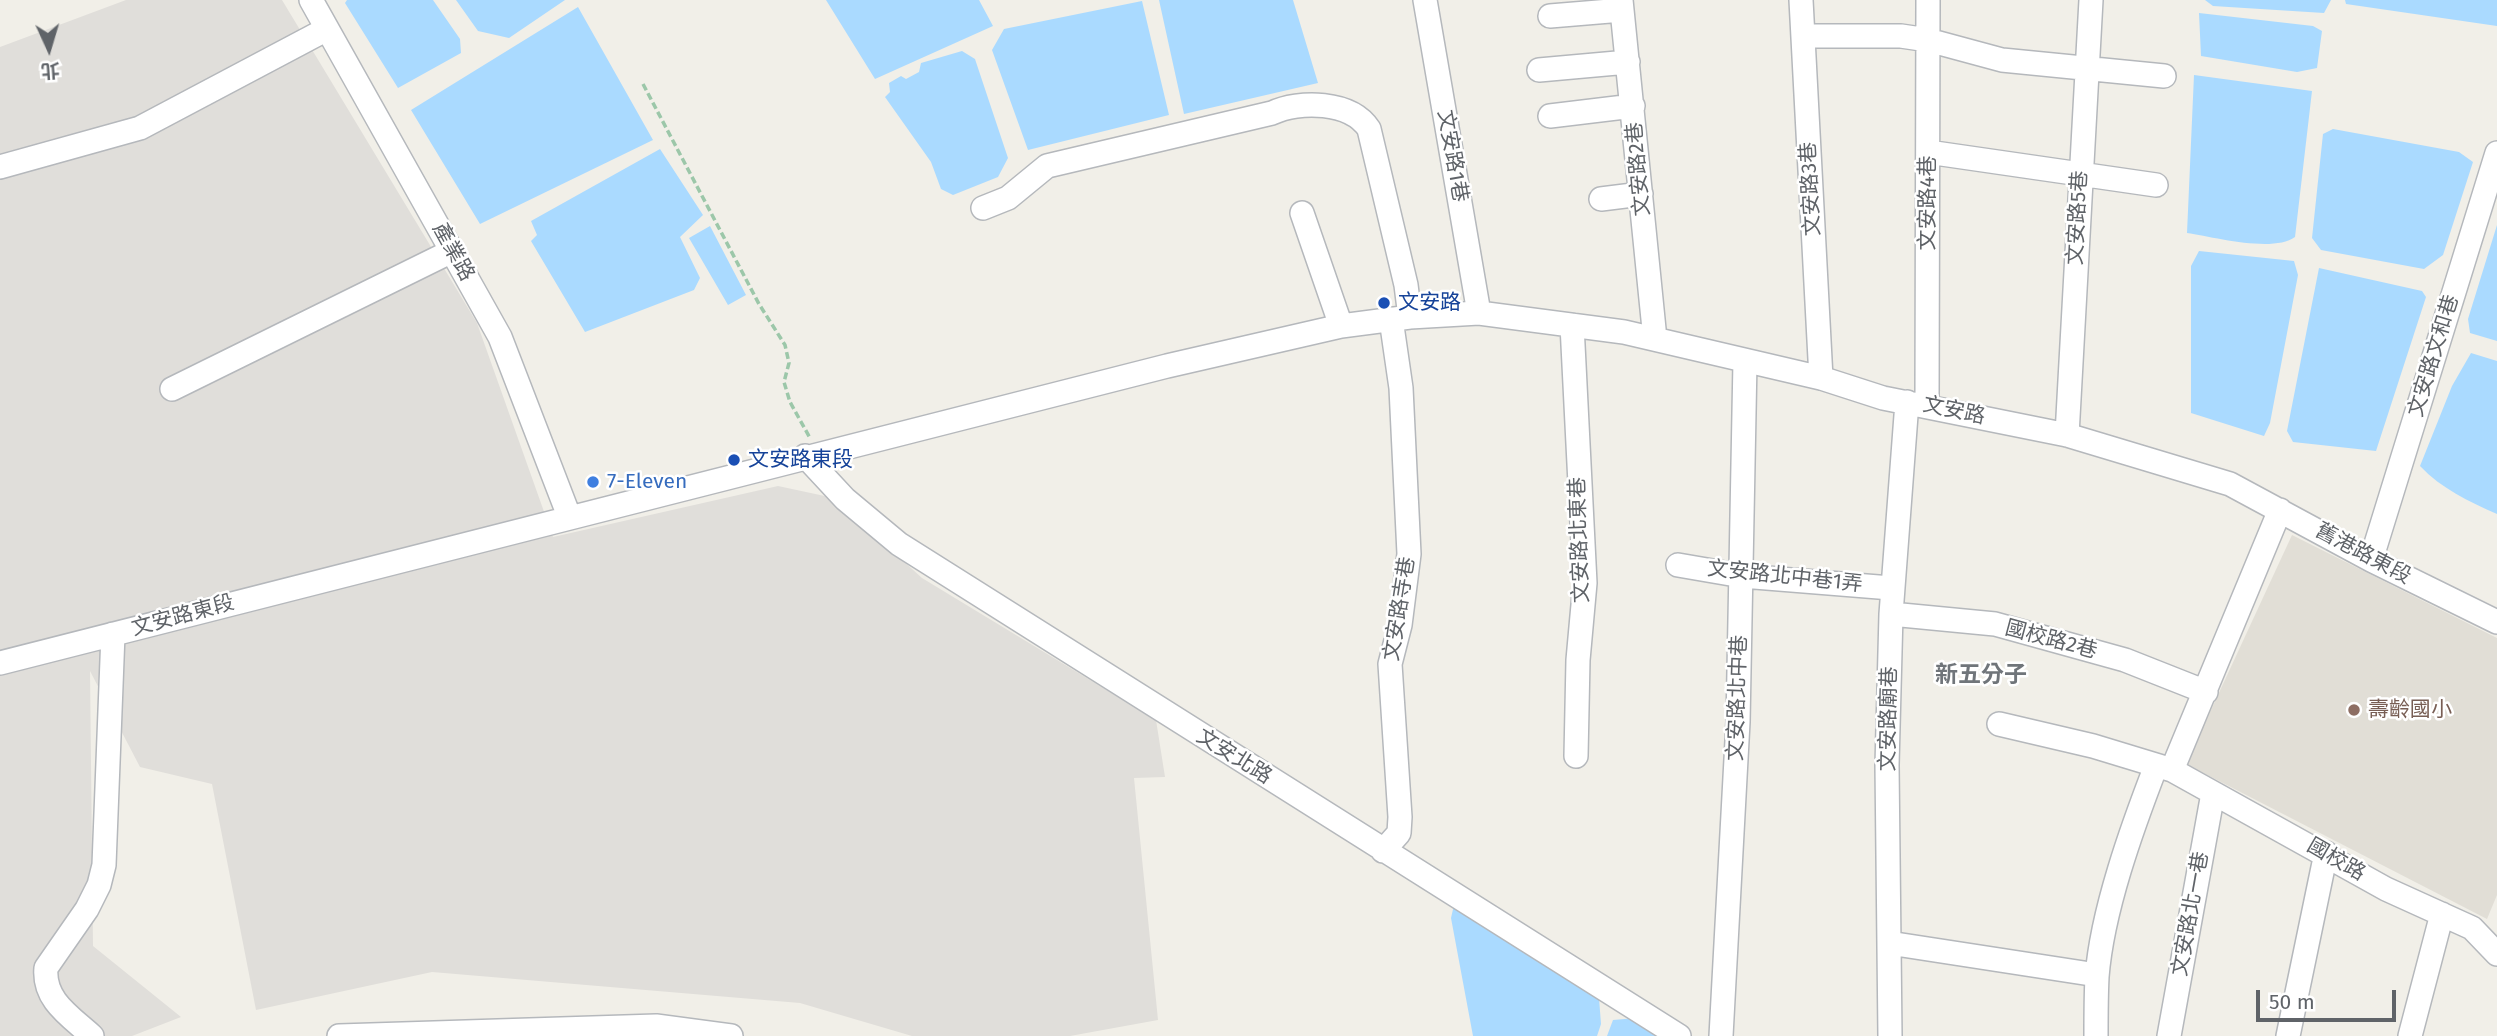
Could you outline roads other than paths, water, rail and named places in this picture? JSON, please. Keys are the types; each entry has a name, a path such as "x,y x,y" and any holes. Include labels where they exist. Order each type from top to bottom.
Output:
{"street":[{"name":"產業路","path":"311,0 500,337 569,516"},
{"name":"文安路1巷","path":"1425,0 1479,313"},
{"name":"文安路3巷","path":"1801,0 1821,378"},
{"name":"文安路4巷","path":"1917,404 1928,152 1928,0"},
{"name":"文安路5巷","path":"2067,435 2091,0"},
{"path":"1550,16 1622,5"},
{"name":"文安路2巷","path":"1622,5 1655,339"},
{"path":"0,167 139,128 327,29"},
{"path":"1804,36 1901,36 1928,40 2002,60 2164,76"},
{"path":"1539,70 1628,62"},
{"name":"文安路寺巷","path":"983,208 1008,198 1047,166 1272,113 1286,106 1315,106 1362,117 1369,129 1406,285 1400,318 1409,554 1400,625 1390,664 1400,817 1399,833 1382,851"},
{"path":"1550,117 1633,106"},
{"path":"1928,152 2157,185"},
{"name":"文安路文和巷","path":"2371,560 2497,153"},
{"path":"1601,199 1641,194"},
{"path":"1303,213 1341,326"},
{"path":"172,389 452,251"},
{"name":"文安路","path":"569,516 1341,326 1400,318 1479,313 1655,339 1821,378 1883,398 2067,435 2230,484"},
{"name":"文安路北東巷","path":"1572,325 1585,583 1578,660 1576,756"},
{"name":"文安路北中巷","path":"1721,1036 1738,722 1745,360"},
{"name":"文安路廟巷","path":"1890,1036 1891,588 1917,404"},
{"name":"文安北路","path":"812,455 845,499 899,544 1679,1036"},
{"name":"舊港路東段","path":"2230,484 2371,560 2497,622"},
{"path":"2096,1036 2097,975 2119,873 2133,825 2206,692 2280,510"},
{"name":"文安路東段","path":"0,663 569,516"},
{"name":"文安路北中巷1弄","path":"1678,565 1742,576 1891,588"},
{"name":"國校路2巷","path":"1891,614 1995,624 2125,660 2206,692"},
{"path":"92,1036 48,994 45,981 47,968 99,885 104,865 113,634"},
{"name":"國校路","path":"1999,724 2093,746 2164,768 2326,853 2386,889 2472,928 2497,954"},
{"name":"文安路北一巷","path":"2169,1036 2213,793"},
{"path":"2288,1036 2326,853"},
{"path":"2410,1036 2442,914"},
{"path":"1889,943 2097,975"},
{"path":"339,1036 656,1026 731,1036"}],"water":[{"path":"347,0 433,0 460,39 461,53 398,88 345,3"},
{"path":"456,0 565,0 509,38 478,31"},
{"path":"826,0 979,0 993,26 875,79"},
{"path":"1159,0 1293,0 1318,83 1184,114"},
{"path":"2205,0 2331,0 2324,13 2213,6"},
{"path":"2345,0 2497,0 2497,26 2346,4"},
{"path":"1142,1 1169,115 1028,150 992,50 1004,29"},
{"path":"578,7 653,140 480,224 411,110"},
{"path":"2199,13 2313,26 2322,31 2317,68 2297,72 2201,56"},
{"path":"962,51 975,59 1008,158 998,177 953,195 941,189 931,162 885,97 890,92 889,83 901,76 906,79 919,72 921,63"},
{"path":"2194,75 2312,91 2295,237 2285,242 2258,244 2187,233"},
{"path":"2333,129 2459,152 2473,162 2443,255 2424,269 2321,250 2312,238 2323,134"},
{"path":"660,149 703,215 680,237 700,278 694,290 585,332 531,241 537,235 531,221"},
{"path":"2497,225 2497,341 2470,333 2468,319"},
{"path":"710,226 746,295 728,305 689,238"},
{"path":"2199,251 2294,261 2298,275 2270,423 2264,436 2191,413 2191,266"},
{"path":"2319,268 2422,291 2426,297 2376,451 2293,442 2287,431"},
{"path":"2471,353 2497,361 2497,514 2446,488 2420,466 2452,386"},
{"path":"1454,905 1599,998 1601,1024 1597,1036 1473,1036 1451,918"},
{"path":"1636,1018 1663,1036 1607,1036 1613,1020"}],"place":[{"name":"文安路","path":"1384,303"},
{"name":"文安路東段","path":"734,460"},
{"name":"7-Eleven","path":"593,482"},
{"name":"壽齡國小","path":"2354,710"}],"district":[{"name":"新五分子","path":"1981,676"}]}
